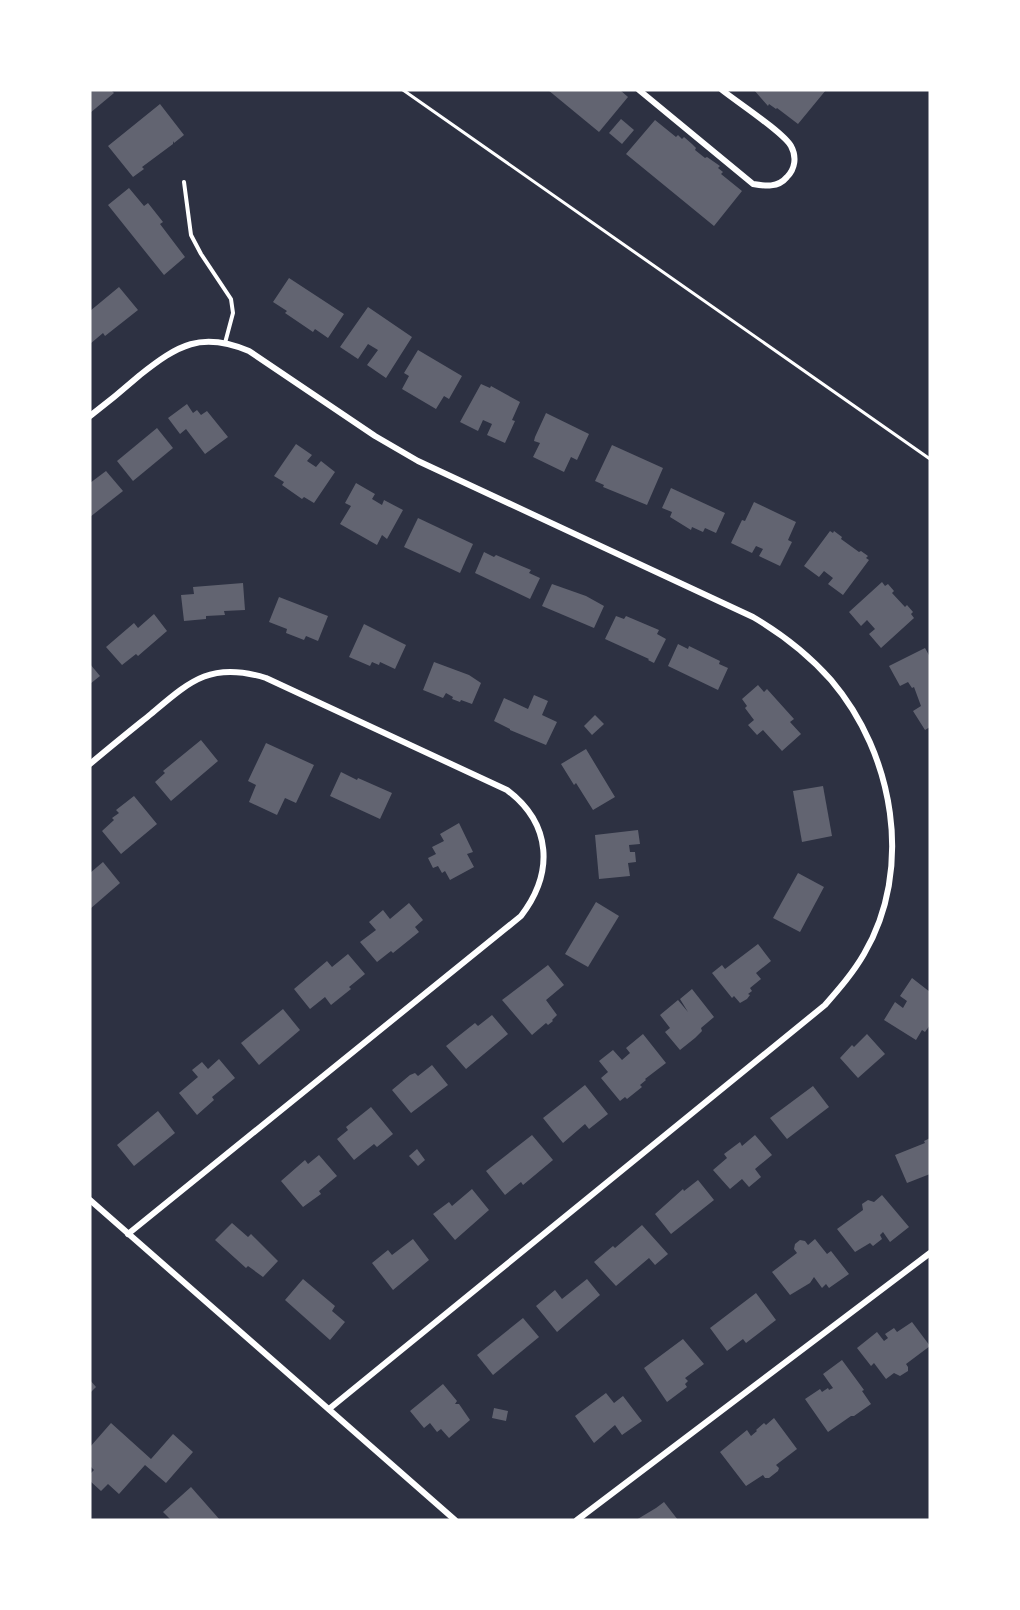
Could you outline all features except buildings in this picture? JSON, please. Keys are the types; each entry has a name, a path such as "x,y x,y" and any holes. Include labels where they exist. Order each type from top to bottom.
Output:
{"street":[{"path":"639,90 753,184 776,185 786,179 794,168 795,157 791,146 781,135 722,90"},
{"path":"90,416 167,354 183,346 201,342 225,343 249,351 364,429 427,465 753,617 785,637 808,656 832,681 853,711 870,745 888,800 892,859 887,893 879,923 864,954 845,982 825,1005 329,1410"},
{"path":"90,764 185,686 206,676 229,671 249,673 266,678 498,785 512,794 528,810 542,839 544,859 538,891 521,916 128,1234"},
{"path":"90,1200 455,1520"},
{"path":"577,1520 930,1253"}],"lane":[{"path":"184,182 191,235 231,299 233,313 225,343"}],"path":[{"path":"404,90 930,459"}]}
